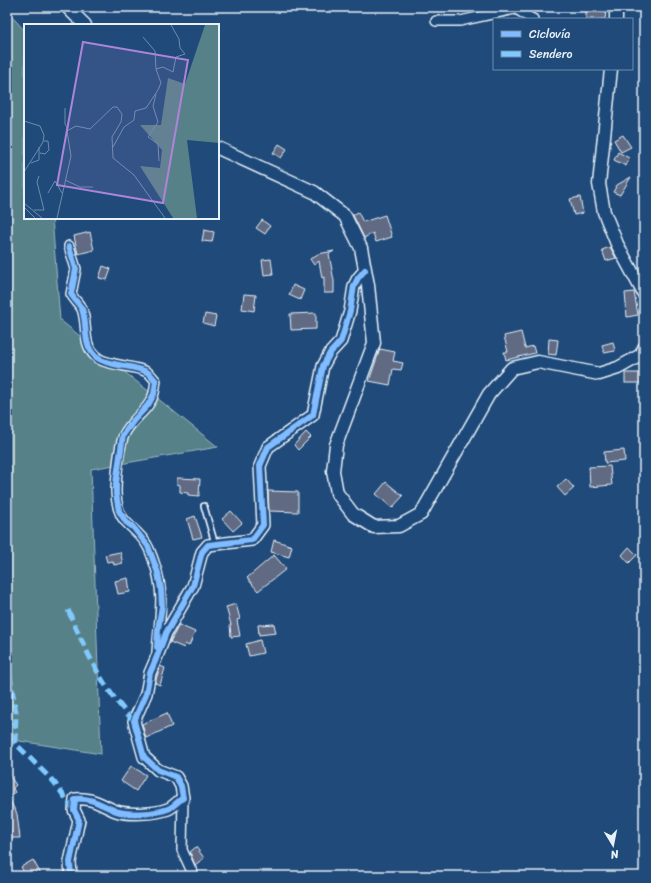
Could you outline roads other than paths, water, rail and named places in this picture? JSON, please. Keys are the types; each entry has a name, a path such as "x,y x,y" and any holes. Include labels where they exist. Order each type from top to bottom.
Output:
{"main road":[{"path":"67,7 83,24"},
{"path":"616,7 616,18"},
{"path":"611,70 599,184 604,212 617,244 644,294"},
{"path":"219,148 314,192 344,216 362,248 374,343 336,445 333,471 337,494 352,514 374,527 399,526 421,514 489,394 512,368 538,362 599,374 618,368 641,355 644,348"}],"street":[{"path":"436,21 460,21 515,9 521,10 528,18"},
{"path":"68,246 76,269 71,294 81,309 85,321 89,350 96,358 148,372 156,381 154,394 148,405 123,435 116,483 116,494 119,511 126,522 133,527 148,546 158,573 162,606 158,629 156,659"},
{"path":"194,876 182,850 183,798 181,786 176,777 158,770 144,757 134,721 146,694 150,673 166,633 194,586 202,552 208,545 252,540 263,526 260,466 268,447 313,415 323,366 330,353 341,341 350,311 354,286 358,278 365,270"},
{"path":"71,876 70,862 79,820 74,810 75,799 80,798 97,801 117,811 139,814 168,809 183,798"}],"lane":[{"path":"204,506 215,544"}]}
